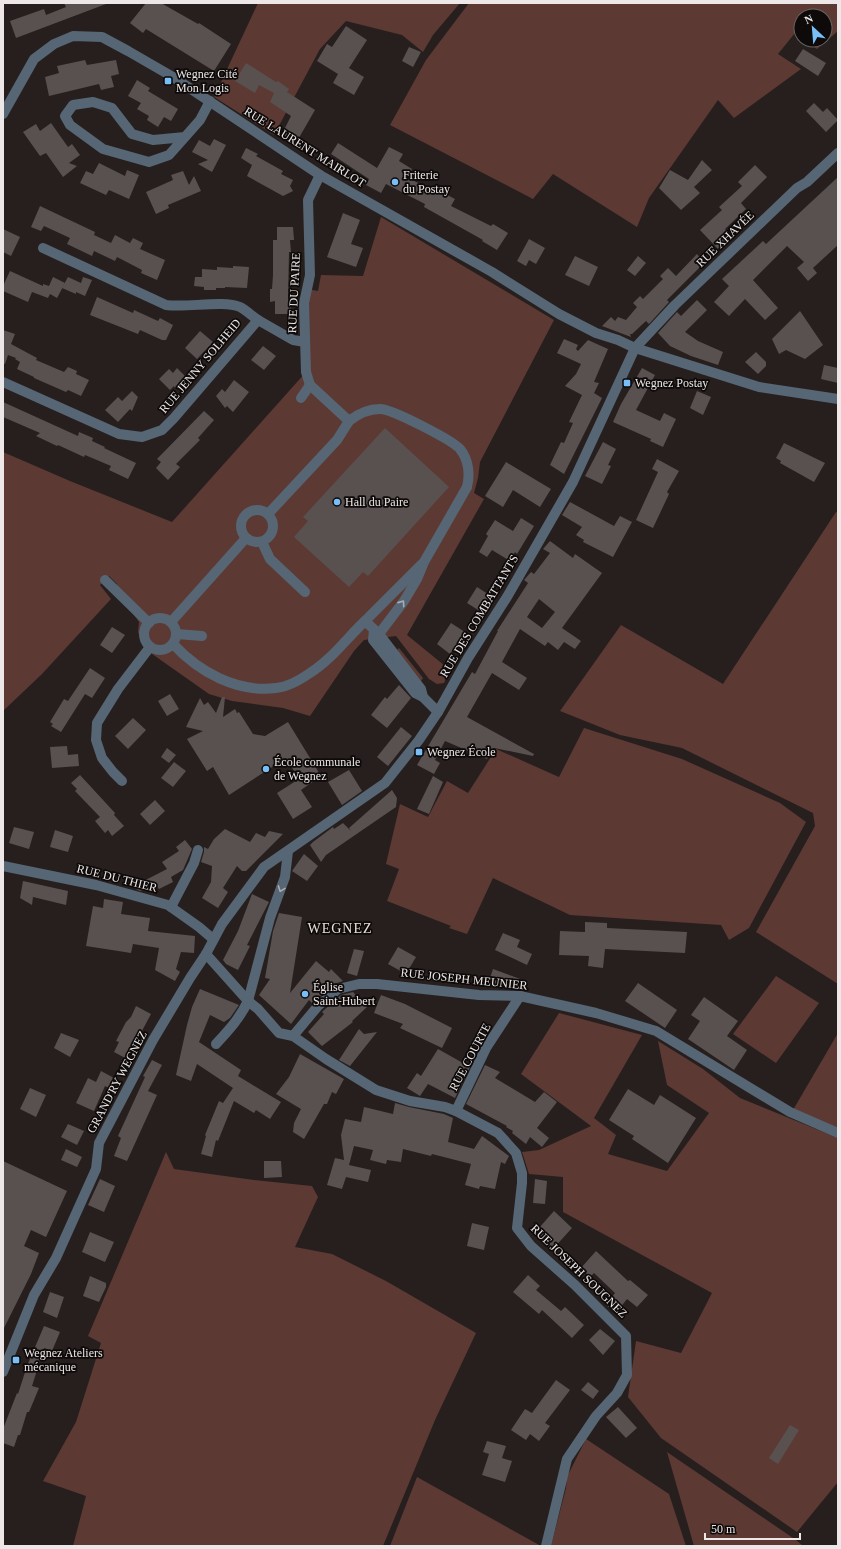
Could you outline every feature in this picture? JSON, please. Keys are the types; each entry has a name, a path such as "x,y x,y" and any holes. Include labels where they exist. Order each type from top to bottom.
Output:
{"street":[{"name":"RUE LAURENT MAIRLOT","path":"3,114 34,59 54,44 73,36 102,38 173,77 320,175 492,272 559,314 596,333 618,340 635,348 759,387 838,399"},
{"path":"185,137 153,140 132,134 112,108 93,102 73,105 66,116 70,125 104,149 149,162 169,155 185,137 200,120 210,102"},
{"name":"RUE XHAVÉE","path":"635,348 680,299 797,188 807,182 838,153"},
{"name":"RUE DU PAIRE","path":"310,385 306,372 304,304 310,275 308,200 320,175"},
{"path":"43,248 166,305 180,307 224,304 240,308 258,320"},
{"name":"RUE JENNY SOLHEID","path":"3,382 119,434 142,437 162,430 174,418 258,320 293,340 305,342"},
{"name":"RUE DES COMBATTANTS","path":"288,851 386,783 419,740 438,712 468,658 507,597 573,482 635,348"},
{"path":"301,398 310,385 349,421"},
{"path":"268,514 337,440 349,421 359,413 382,409 393,412 460,449 467,463 469,479 467,487 424,562 417,580 404,601 376,632"},
{"path":"258,510 268,514 273,522 273,532 267,540 262,542 254,542 246,538 243,534 241,523 247,513 258,510"},
{"path":"171,622 246,538"},
{"path":"262,542 270,559 305,592"},
{"path":"175,639 190,660 219,679 249,686 278,688 295,682 311,673 321,665 424,562"},
{"path":"105,580 149,623"},
{"path":"157,618 162,618 171,622 176,629 175,639 165,650 154,649 146,643 144,633 149,623 157,618"},
{"path":"365,621 376,632 421,689 423,697 438,712"},
{"path":"175,639 202,636"},
{"path":"122,781 102,758 96,740 97,723 118,689 150,647"},
{"path":"171,906 194,863 198,850"},
{"path":"216,1044 232,1027 243,1012 248,1001 270,918 285,878 288,851"},
{"name":"GRAND'RY WEGNEZ","path":"3,1372 34,1295 56,1258 96,1169 100,1144 153,1040 206,954 222,924 264,867 288,851"},
{"name":"RUE DU THIER","path":"3,866 96,885 168,904 199,926 213,939"},
{"name":"RUE JOSEPH SOUGNEZ","path":"206,954 279,1033 293,1036 326,1059 376,1090 410,1101 445,1107 456,1111 498,1133 516,1153 522,1173 517,1228 531,1246 575,1285 626,1336 627,1375 617,1393 596,1416 566,1459 546,1546"},
{"name":"RUE JOSEPH MEUNIER","path":"293,1036 318,1006 338,989 359,984 377,984 479,996 520,996 596,1013 656,1031 790,1112 838,1133"},
{"name":"RUE COURTE","path":"456,1111 486,1048 520,996"}],"shaded area":[{"path":"258,3 460,3 433,35 423,52 402,35 346,21 320,49 274,135 214,97"},
{"path":"469,3 838,3 838,31 833,35 833,8 793,8 793,35 778,54 801,69 734,118 718,100 649,198 637,227 553,174 533,199 390,125 426,60"},
{"name":"Hall du Paire","path":"381,217 554,320 480,462 474,493 484,499 407,635 450,670 444,683 437,684 429,679 396,636 364,640 354,651 310,716 283,708 232,701 209,694 145,649 138,632 139,622 117,592 117,584 109,576 100,585 111,599 42,674 3,711 3,452 172,522 306,372 307,289 318,291 321,275 363,276"},
{"path":"836,512 838,513 838,984 756,932 815,826 813,813 682,748 620,735 560,711 621,625 723,684"},
{"path":"399,648 423,678 421,681 397,650"},
{"path":"584,728 682,759 780,803 806,822 749,928 729,940 721,925 570,915 493,878 467,934 449,928 451,926 387,901 399,869 386,864 400,804 428,817 447,781 468,793 496,749 559,777"},
{"path":"776,976 819,1003 776,1063 733,1034"},
{"path":"559,1013 642,1035 594,1118 616,1135 608,1154 667,1171 709,1113 667,1085 658,1041 703,1069 740,1098 838,1138 838,1482 797,1532 661,1438 628,1397 636,1341 681,1353 712,1293 563,1212 563,1177 529,1174 522,1152 539,1150 591,1126 521,1074"},
{"path":"838,1033 838,1129 793,1110"},
{"path":"166,1152 174,1169 312,1186 318,1197 295,1247 332,1254 386,1281 476,1333 435,1420 383,1546 73,1546 86,1496 43,1481 76,1422 101,1343 88,1336"},
{"path":"586,1439 669,1494 686,1546 551,1546 566,1488 567,1477"},
{"path":"667,1452 796,1540 803,1546 694,1546"},
{"path":"417,1477 541,1546 390,1546"}],"building":[{"path":"64,3 106,4 16,38 10,21 44,9 46,15 66,7"},
{"path":"146,3 161,3 198,24 199,23 231,44 214,71 146,29 143,33 130,23"},
{"path":"346,26 367,40 349,68 364,77 354,95 333,83 338,74 317,61 327,44 332,47"},
{"path":"409,47 421,52 413,67 402,61"},
{"path":"803,49 826,63 818,76 795,61"},
{"path":"85,60 87,65 116,60 119,74 111,76 114,87 101,90 99,84 49,96 45,77 59,73 57,66"},
{"path":"246,63 276,82 278,81 289,89 287,92 315,110 296,143 282,134 291,116 270,102 274,93 259,85 255,93 235,81"},
{"path":"137,80 150,88 148,91 178,109 171,121 164,117 158,127 147,120 149,116 137,109 141,103 128,96"},
{"path":"814,103 823,112 827,108 838,120 826,132 806,111"},
{"path":"51,123 68,147 72,144 80,155 69,163 77,166 63,177 46,153 40,156 23,132 36,124 40,131"},
{"path":"214,139 226,145 212,172 198,164 208,160 192,152 199,140 210,146"},
{"path":"338,143 377,168 389,147 403,154 399,161 412,169 408,178 433,190 434,188 455,199 451,206 491,226 493,224 508,233 497,250 482,241 483,240 424,207 425,204 386,184 381,193 366,185 369,179 331,154"},
{"path":"246,148 258,154 256,156 283,171 281,174 293,180 290,186 293,191 283,196 247,176 252,165 241,158"},
{"path":"702,160 712,170 694,187 700,193 681,210 659,188 670,170 688,180"},
{"path":"99,163 125,176 127,170 139,175 129,199 109,190 106,195 80,183 86,171 93,174"},
{"path":"755,165 767,177 741,203 746,209 725,229 731,236 718,249 700,230 722,210 719,207 742,186 738,182"},
{"path":"183,171 189,185 194,176 201,191 168,205 169,208 156,214 146,192 173,180 171,175"},
{"path":"838,177 838,245 813,268 817,273 808,281 797,268 804,262 787,246 753,280 778,308 765,320 745,299 729,316 714,302 729,286 722,279 763,241 766,244"},
{"path":"40,206 95,232 94,235 111,243 115,235 130,243 133,238 143,243 140,249 165,260 157,280 141,273 142,270 117,257 115,261 94,251 92,256 67,244 70,238 44,226 41,231 31,227"},
{"path":"343,213 360,220 351,244 363,248 356,267 327,257"},
{"path":"277,227 293,227 294,240 290,240 291,252 289,252 288,302 291,302 291,314 275,314 275,301 270,302 270,289 272,289 273,275 273,240 277,240"},
{"path":"3,229 20,237 11,256 3,252"},
{"path":"529,239 545,248 536,264 529,260 526,266 517,261"},
{"path":"697,254 704,263 667,300 669,302 649,324 646,321 632,334 630,334 631,337 602,326 611,317 615,321 618,317 626,320 637,307 633,303 640,296 643,299 663,279 660,276 668,268 676,276"},
{"path":"575,256 598,267 589,286 565,275"},
{"path":"638,256 646,263 635,276 627,270"},
{"path":"233,266 249,267 247,288 225,287 216,288 216,290 204,290 204,287 194,286 195,277 202,277 202,269 217,270 217,267 233,268"},
{"path":"10,271 43,286 43,284 49,286 53,277 65,283 57,298 50,294 48,298 32,292 28,302 3,291 3,286"},
{"path":"68,277 81,283 83,277 92,280 85,296 62,288"},
{"path":"97,297 133,313 134,310 158,321 160,318 173,325 166,340 162,340 140,330 138,334 90,315"},
{"path":"697,300 707,310 685,332 698,341 723,352 718,365 691,356 670,346 658,333 677,312 681,316"},
{"path":"800,311 823,345 805,359 786,350 779,354 772,339"},
{"path":"3,330 15,334 11,344 37,358 36,360 64,372 68,367 77,371 76,374 89,380 81,396 68,390 66,392 17,369 20,362 15,359 16,358 8,355 5,364 3,363"},
{"path":"200,331 213,342 197,359 185,348"},
{"path":"564,339 578,345 576,349 578,351 588,340 608,349 594,382 599,383 594,393 602,398 564,474 550,465 561,442 564,443 573,423 569,422 582,395 565,386 576,374 581,364 557,353"},
{"path":"263,346 276,356 264,370 251,360"},
{"path":"756,352 766,362 766,366 758,374 745,362"},
{"path":"824,365 838,368 838,383 821,379"},
{"path":"177,368 186,377 175,388 174,386 170,390 159,379 169,369 173,373"},
{"path":"642,368 655,375 636,410 660,421 664,413 676,419 663,447 650,441 651,439 613,422 621,404"},
{"path":"234,380 249,392 233,412 227,406 225,408 216,396 222,389 225,392"},
{"path":"132,391 138,397 132,411 130,409 118,422 105,410 118,397 122,401"},
{"path":"697,391 711,397 703,415 690,408"},
{"path":"3,402 78,436 79,432 93,438 92,441 105,447 104,448 136,463 128,479 109,470 111,466 85,455 84,457 58,445 57,446 36,436 40,433 3,417"},
{"path":"204,411 214,420 198,438 200,440 176,464 180,467 168,480 156,468 161,462 157,459"},
{"path":"385,428 449,487 368,576 363,572 349,587 294,537 308,521 303,517"},
{"path":"603,442 616,449 608,465 611,466 602,484 585,476"},
{"path":"784,443 825,463 814,482 780,463 781,461 776,458"},
{"path":"657,459 679,471 667,492 669,494 653,528 636,520 658,472 652,469"},
{"path":"506,462 551,489 540,507 513,490 503,507 485,496"},
{"path":"570,502 614,526 620,516 632,522 613,557 583,542 584,540 576,535 582,527 562,515"},
{"path":"521,518 534,526 517,554 515,552 510,561 492,550 487,557 479,552 488,536 486,534 495,520 513,531"},
{"path":"550,541 573,558 575,554 602,573 562,628 581,641 575,649 564,642 558,650 548,642 545,646 520,629 502,662 527,678 519,690 492,673 467,717 534,754 533,756 494,748 487,759 445,741 435,760 440,763 434,774 417,765 472,672 475,674 497,631 528,583 524,580 531,572 534,574 550,553 543,549","holes":["539,599 555,612 542,628 527,617"]},
{"path":"477,587 491,596 483,613 467,603"},
{"path":"451,623 471,636 465,646 459,641 450,654 437,644"},
{"path":"112,627 125,635 112,653 100,645"},
{"path":"90,668 105,678 92,698 85,694 61,732 51,726 53,724 50,722 64,699 68,701"},
{"path":"399,685 411,698 387,728 371,715 385,697 387,699"},
{"path":"170,694 179,709 167,716 158,701"},
{"path":"222,697 225,697 223,717 235,709 237,713 239,712 253,734 265,736 288,722 321,776 301,790 312,807 293,819 277,793 299,779 286,758 229,795 213,767 207,771 187,739 203,731 186,727 200,698 204,705 208,702 216,713"},
{"path":"133,718 146,730 128,749 115,736"},
{"path":"401,727 412,736 388,766 377,757"},
{"path":"67,746 68,755 78,754 79,766 52,768 50,747"},
{"path":"167,748 176,755 169,763 161,757"},
{"path":"174,762 186,771 173,787 161,778"},
{"path":"349,770 362,791 342,805 328,782"},
{"path":"80,775 115,813 114,815 124,826 112,836 108,830 105,833 95,821 100,817 75,791 77,789 71,783"},
{"path":"433,776 443,782 429,814 417,809"},
{"path":"392,790 397,798 396,807 326,855 321,862 310,845 333,827 334,829 343,823 351,831 349,828"},
{"path":"155,800 165,811 150,825 140,814"},
{"path":"14,827 34,832 29,849 9,843"},
{"path":"225,829 250,842 256,833 265,837 269,831 283,834 246,871 242,871 237,866 223,888 228,892 218,908 202,898 211,882 212,866 201,862 204,847 208,849 214,839"},
{"path":"55,830 73,836 68,852 50,847"},
{"path":"185,840 192,849 183,870 171,877 173,882 159,889 156,885 140,891 136,889 134,886 167,869 162,862 179,851 176,847"},
{"path":"304,854 318,866 307,881 292,871"},
{"path":"23,881 68,891 66,905 33,897 32,905 20,898"},
{"path":"252,894 269,902 247,945 250,946 238,970 226,964 223,960 238,931"},
{"path":"104,899 123,902 121,914 150,918 148,931 195,936 194,953 181,952 176,969 180,972 175,981 155,970 159,948 133,944 131,953 86,946 93,906 103,908"},
{"path":"279,913 302,917 290,993 316,961 329,972 331,969 343,981 334,984 312,1003 309,1000 291,1024 259,995 270,979 265,978 273,931"},
{"path":"585,922 607,923 607,928 687,932 685,953 605,949 603,968 588,966 589,956 559,955 560,931 585,932"},
{"path":"503,933 520,940 517,947 532,954 527,965 495,950"},
{"path":"398,947 416,957 406,974 388,964"},
{"path":"354,949 364,951 357,976 347,973"},
{"path":"493,969 528,982 525,990 511,989 489,981"},
{"path":"638,983 677,1010 665,1028 625,1001"},
{"path":"200,989 239,1005 230,1018 224,1022 210,1015 199,1042 241,1070 238,1076 281,1102 270,1119 256,1110 254,1113 234,1101 218,1141 216,1140 212,1157 201,1154 205,1135 219,1101 223,1103 233,1088 197,1064 191,1081 176,1075 192,1007"},
{"path":"353,992 367,1007 352,1021 353,1022 322,1046 308,1032 324,1014 322,1012 341,995"},
{"path":"381,995 405,1004 452,1028 442,1048 400,1028 403,1024 374,1013"},
{"path":"704,997 738,1021 727,1036 747,1050 734,1070 688,1039 700,1021 691,1015"},
{"path":"136,1006 151,1014 127,1059 114,1052 119,1042 116,1041"},
{"path":"359,1029 364,1034 377,1032 350,1066 339,1060"},
{"path":"61,1033 79,1040 70,1057 54,1048"},
{"path":"438,1049 470,1067 455,1098 428,1084 420,1096 407,1088 417,1073 421,1076"},
{"path":"300,1054 344,1079 336,1094 332,1092 327,1104 324,1104 304,1139 293,1132 294,1123 301,1109 276,1094 289,1077"},
{"path":"152,1060 162,1065 148,1091 157,1095 127,1161 114,1156 121,1138 118,1136 145,1077 143,1076"},
{"path":"485,1065 500,1072 495,1078 535,1102 544,1092 557,1102 537,1128 549,1138 542,1147 530,1137 526,1144 512,1133 513,1131 506,1127 507,1126 466,1104"},
{"path":"101,1071 114,1078 109,1088 105,1086 94,1111 76,1103 88,1078 96,1082"},
{"path":"30,1088 46,1095 36,1117 20,1109"},
{"path":"628,1089 654,1105 660,1095 696,1118 668,1163 632,1139 634,1136 609,1120"},
{"path":"395,1103 444,1114 453,1118 448,1142 474,1149 482,1136 509,1156 505,1164 501,1162 495,1189 480,1186 479,1189 465,1185 471,1164 432,1154 431,1156 403,1149 401,1162 387,1160 386,1164 370,1160 373,1150 354,1146 349,1165 371,1170 368,1182 346,1177 342,1189 327,1185 335,1158 344,1160 341,1135 345,1119 361,1122 364,1107 393,1114"},
{"path":"68,1124 84,1131 77,1145 61,1137"},
{"path":"66,1149 82,1157 77,1167 61,1160"},
{"path":"3,1161 67,1191 46,1237 31,1230 24,1246 39,1253 31,1274 3,1330"},
{"path":"264,1161 281,1161 282,1177 264,1178"},
{"path":"100,1179 115,1186 104,1212 88,1205"},
{"path":"535,1179 547,1181 545,1204 533,1203"},
{"path":"554,1211 572,1228 552,1250 538,1238 544,1232 539,1228"},
{"path":"472,1223 489,1227 484,1250 467,1246"},
{"path":"90,1232 114,1242 105,1262 82,1252"},
{"path":"596,1251 628,1281 630,1280 648,1295 637,1307 627,1299 616,1313 606,1305 615,1293 594,1273 590,1277 581,1268"},
{"path":"528,1275 540,1286 536,1290 561,1311 565,1307 584,1325 572,1338 542,1310 539,1314 513,1292"},
{"path":"90,1276 106,1283 106,1287 99,1302 83,1296"},
{"path":"50,1292 64,1297 57,1318 43,1312"},
{"path":"44,1326 60,1332 52,1351 44,1348 32,1386 39,1388 29,1412 27,1412 20,1435 18,1435 14,1447 3,1443 3,1429"},
{"path":"600,1329 615,1341 603,1355 589,1340"},
{"path":"556,1380 570,1390 545,1423 550,1426 539,1441 530,1434 526,1440 511,1430 525,1409 532,1413"},
{"path":"588,1382 599,1391 593,1399 581,1390"},
{"path":"618,1407 637,1428 626,1438 606,1417"},
{"path":"790,1425 799,1430 778,1464 769,1458"},
{"path":"487,1441 506,1446 502,1458 512,1461 505,1482 482,1475 489,1454 483,1452"}],"place":[{"name":"Wegnez Cité Mon Logis","path":"168,81"},
{"name":"Friterie du Postay","path":"395,182"},
{"name":"Wegnez Postay","path":"627,383"},
{"name":"Hall du Paire","path":"337,502"},
{"name":"Wegnez École","path":"419,752"},
{"name":"École communale de Wegnez","path":"266,769"},
{"name":"Église Saint-Hubert","path":"305,994"},
{"name":"Wegnez Ateliers mécanique","path":"16,1360"}],"district":[{"name":"WEGNEZ","path":"340,928"}]}
